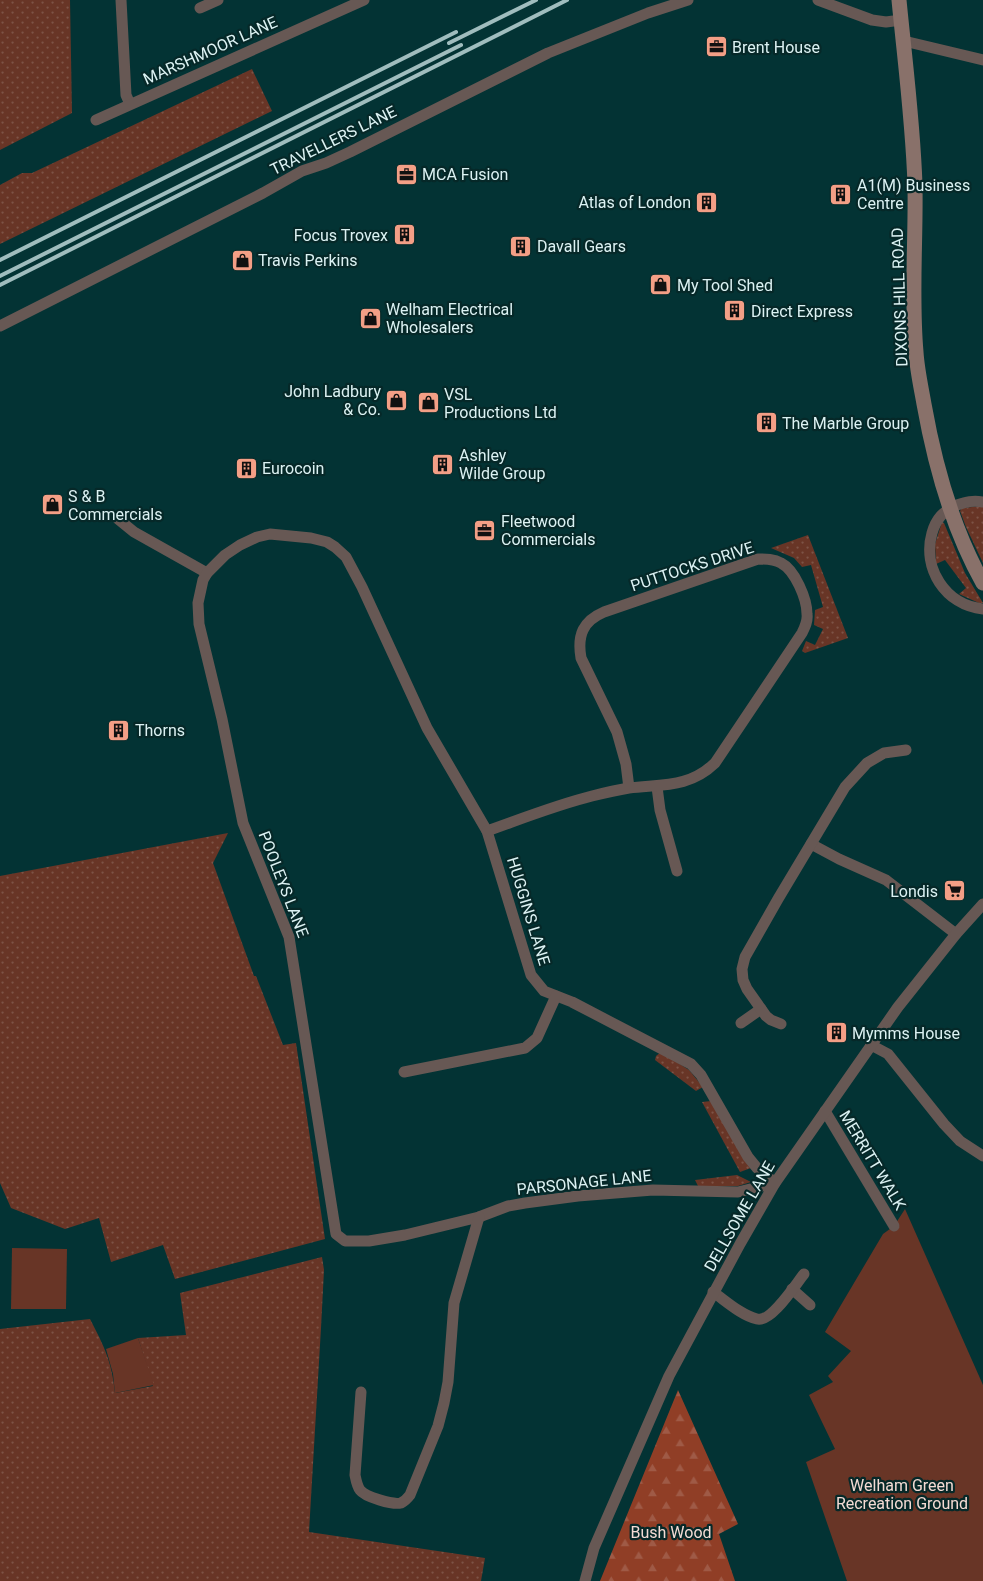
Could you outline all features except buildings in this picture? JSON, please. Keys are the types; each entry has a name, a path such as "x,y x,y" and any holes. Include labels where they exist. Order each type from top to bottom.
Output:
{"street":[{"path":"121,0 126,95 130,104"},
{"path":"200,8 218,0"},
{"name":"TRAVELLERS LANE","path":"0,326 263,193 302,171 342,156 548,53 648,13 688,0"},
{"path":"818,0 872,20 886,22 901,20"},
{"name":"DIXONS HILL ROAD","path":"899,0 912,119 915,186 914,302 916,352 930,437 949,508 963,544 983,583"},
{"name":"MARSHMOOR LANE","path":"96,120 357,1"},
{"path":"904,41 983,60"},
{"path":"983,502 968,501 949,508 939,517 934,528 929,550 930,565 936,579 951,596 968,605 983,609"},
{"path":"118,519 134,532 207,573"},
{"name":"POOLEYS LANE","path":"340,1238 336,1234 334,1227 289,937 243,822 222,719 199,624 198,603 203,580 207,573 240,545 257,537 270,534 311,538 326,542 335,547 346,557 362,587"},
{"name":"PUTTOCKS DRIVE","path":"487,831 590,796 629,788 657,787 693,779 705,772 715,763 802,633 806,624 808,615 806,605 790,569 781,563 758,559 604,612 594,616 585,625 579,646 581,658 611,716 617,732 626,764 629,788"},
{"name":"HUGGINS LANE","path":"362,587 427,728 487,831 531,976 544,991 572,1002 691,1064 701,1075 748,1157 757,1168 775,1183"},
{"path":"781,1024 771,1020 747,989 743,980 742,969 745,957 845,787 867,763 884,753 906,750"},
{"path":"657,787 660,810 677,872"},
{"path":"811,844 886,880 956,934"},
{"name":"DELLSOME LANE","path":"585,1581 594,1548 675,1362 775,1183 898,1007 956,934 983,904"},
{"path":"404,1072 525,1048 537,1038 556,996"},
{"path":"741,1023 761,1009"},
{"path":"871,1045 888,1054 944,1124 960,1140 983,1156"},
{"name":"MERRITT WALK","path":"825,1111 894,1226"},
{"name":"PARSONAGE LANE","path":"340,1238 351,1242 405,1235 479,1217 508,1206 578,1196 653,1190 738,1192 775,1183"},
{"path":"361,1392 355,1475 357,1485 362,1492 370,1497 392,1503 402,1502 410,1495 438,1426 448,1382 454,1304 479,1217"},
{"path":"713,1292 758,1320 772,1313 804,1274"},
{"path":"792,1289 810,1305"}],"green space":[{"path":"0,0 70,0 72,113 0,150"},
{"path":"252,69 272,111 0,244 0,185 22,173 32,173"},
{"path":"983,506 983,563 960,511 962,508"},
{"path":"942,522 965,573 983,603 959,594 966,588 945,560 936,564 935,544"},
{"path":"808,535 848,638 805,653 802,651 806,641 815,645 823,629 814,625 815,610 823,607 811,565 802,567 794,558 771,548"},
{"path":"228,833 213,863 254,976 256,976 283,1045 296,1043 325,1239 175,1279 163,1245 111,1262 99,1218 65,1229 11,1208 0,1183 0,876"},
{"path":"661,1052 689,1070 703,1087 696,1091 655,1060 656,1056"},
{"path":"711,1101 751,1168 740,1172 702,1102"},
{"path":"737,1175 751,1182 738,1186 698,1186 695,1180"},
{"name":"Welham Green Recreation Ground","path":"905,1209 983,1385 983,1581 847,1581 806,1462 835,1449 809,1395 833,1382 828,1376 851,1351 825,1332 883,1234 894,1226"},
{"path":"12,1248 67,1249 66,1309 11,1309"},
{"path":"322,1257 324,1270 309,1532 485,1558 481,1581 0,1581 0,1329 90,1319 107,1354 115,1393 153,1386 138,1338 186,1335 180,1293"},
{"path":"138,1338 154,1385 115,1393 113,1374 106,1349"},
{"name":"Bush Wood","path":"678,1390 738,1524 719,1534 735,1581 600,1581"}],"railway":[{"path":"449,43 536,0"},
{"path":"0,285 567,0"},
{"path":"0,260 456,32"},
{"path":"0,276 461,45"}],"place":[{"name":"Brent House","path":"716,47"},
{"name":"MCA Fusion","path":"406,174"},
{"name":"A1(M) Business Centre","path":"841,194"},
{"name":"Atlas of London","path":"707,202"},
{"name":"Focus Trovex","path":"404,235"},
{"name":"Davall Gears","path":"521,246"},
{"name":"Travis Perkins","path":"242,260"},
{"name":"My Tool Shed","path":"661,285"},
{"name":"Direct Express","path":"735,311"},
{"name":"Welham Electrical Wholesalers","path":"370,318"},
{"name":"John Ladbury & Co.","path":"397,400"},
{"name":"VSL Productions Ltd","path":"428,403"},
{"name":"The Marble Group","path":"766,423"},
{"name":"Ashley Wilde Group","path":"443,464"},
{"name":"Eurocoin","path":"246,468"},
{"name":"S & B Commercials","path":"52,505"},
{"name":"Fleetwood Commercials","path":"485,530"},
{"name":"Thorns","path":"119,730"},
{"name":"Londis","path":"954,891"},
{"name":"Mymms House","path":"836,1033"}]}
